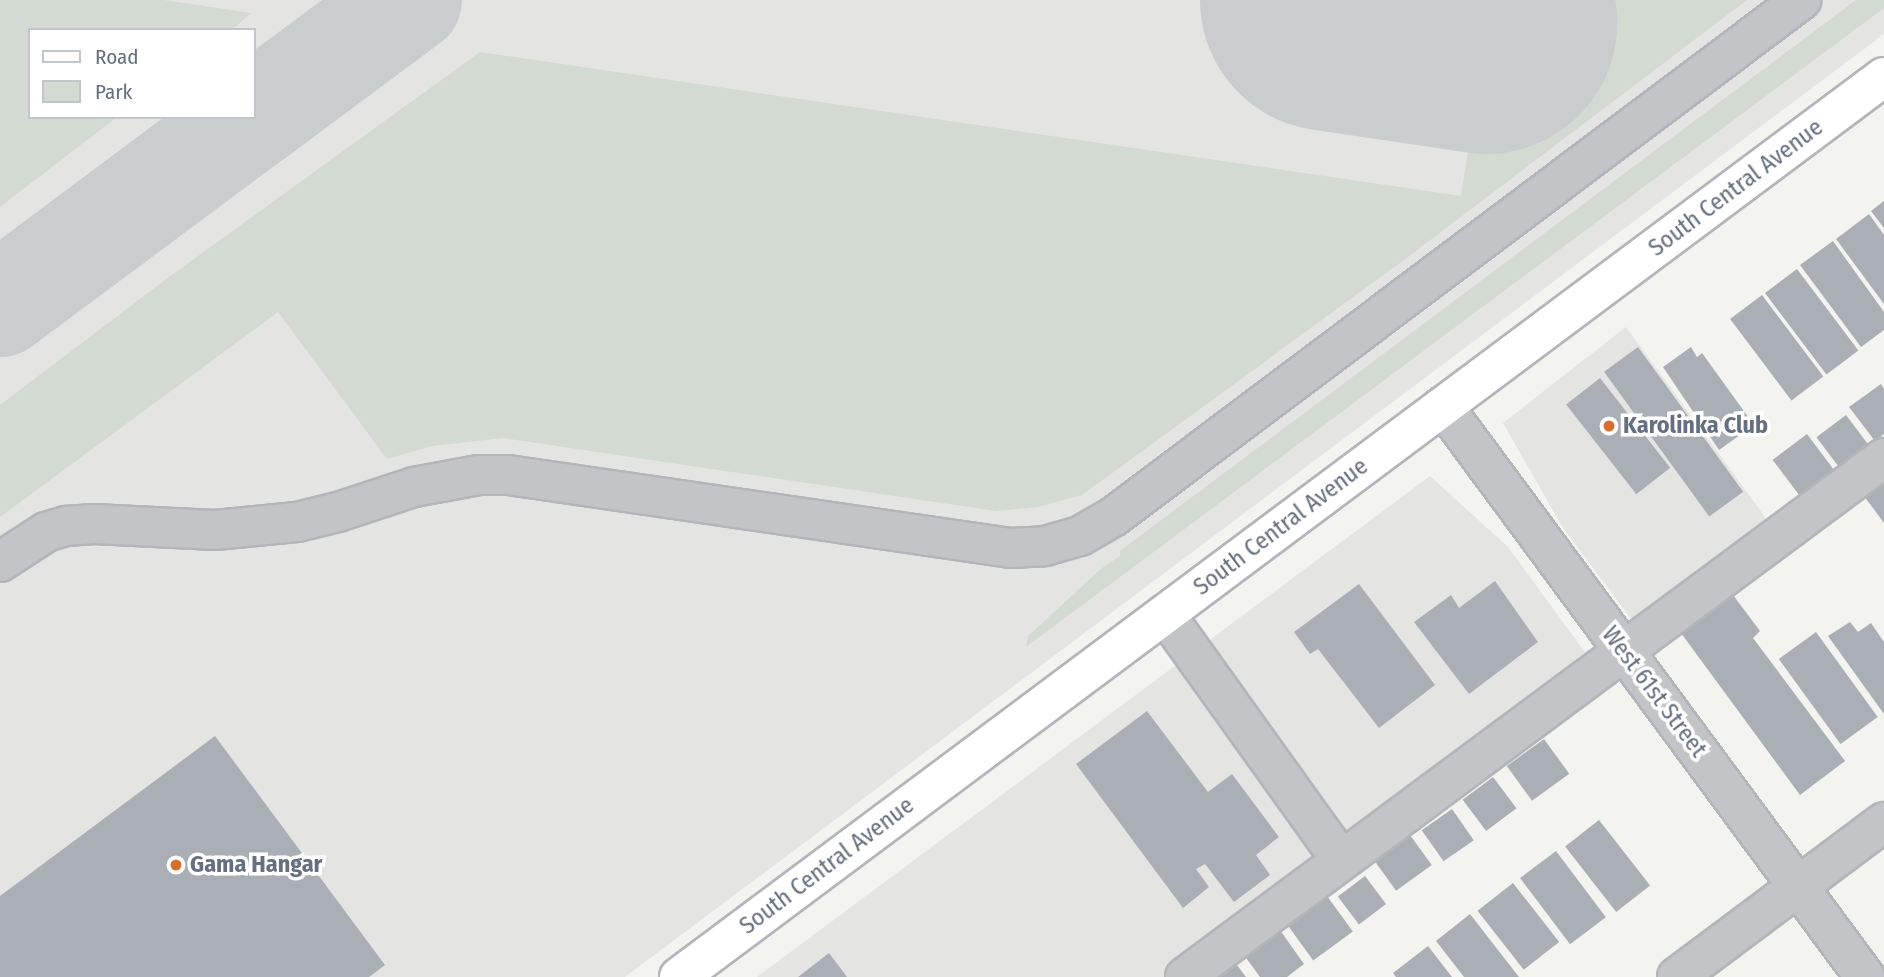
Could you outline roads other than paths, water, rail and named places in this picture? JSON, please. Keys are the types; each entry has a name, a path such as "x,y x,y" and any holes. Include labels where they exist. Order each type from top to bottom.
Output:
{"main road":[{"name":"South Central Avenue","path":"679,977 1884,78"}],"street":[{"path":"0,562 46,532 66,526 94,524 215,530 297,522 338,512 414,487 480,475 508,474 1011,548 1045,546 1080,536 1113,517 1801,0"},
{"name":"West 61st Street","path":"1443,407 1865,977"},
{"path":"1185,977 1884,457"},
{"path":"1165,614 1341,860"},
{"path":"1677,977 1884,822"}],"place":[{"name":"Karolinka Club","path":"1609,426"},
{"name":"Gama Hangar","path":"176,865"}]}
